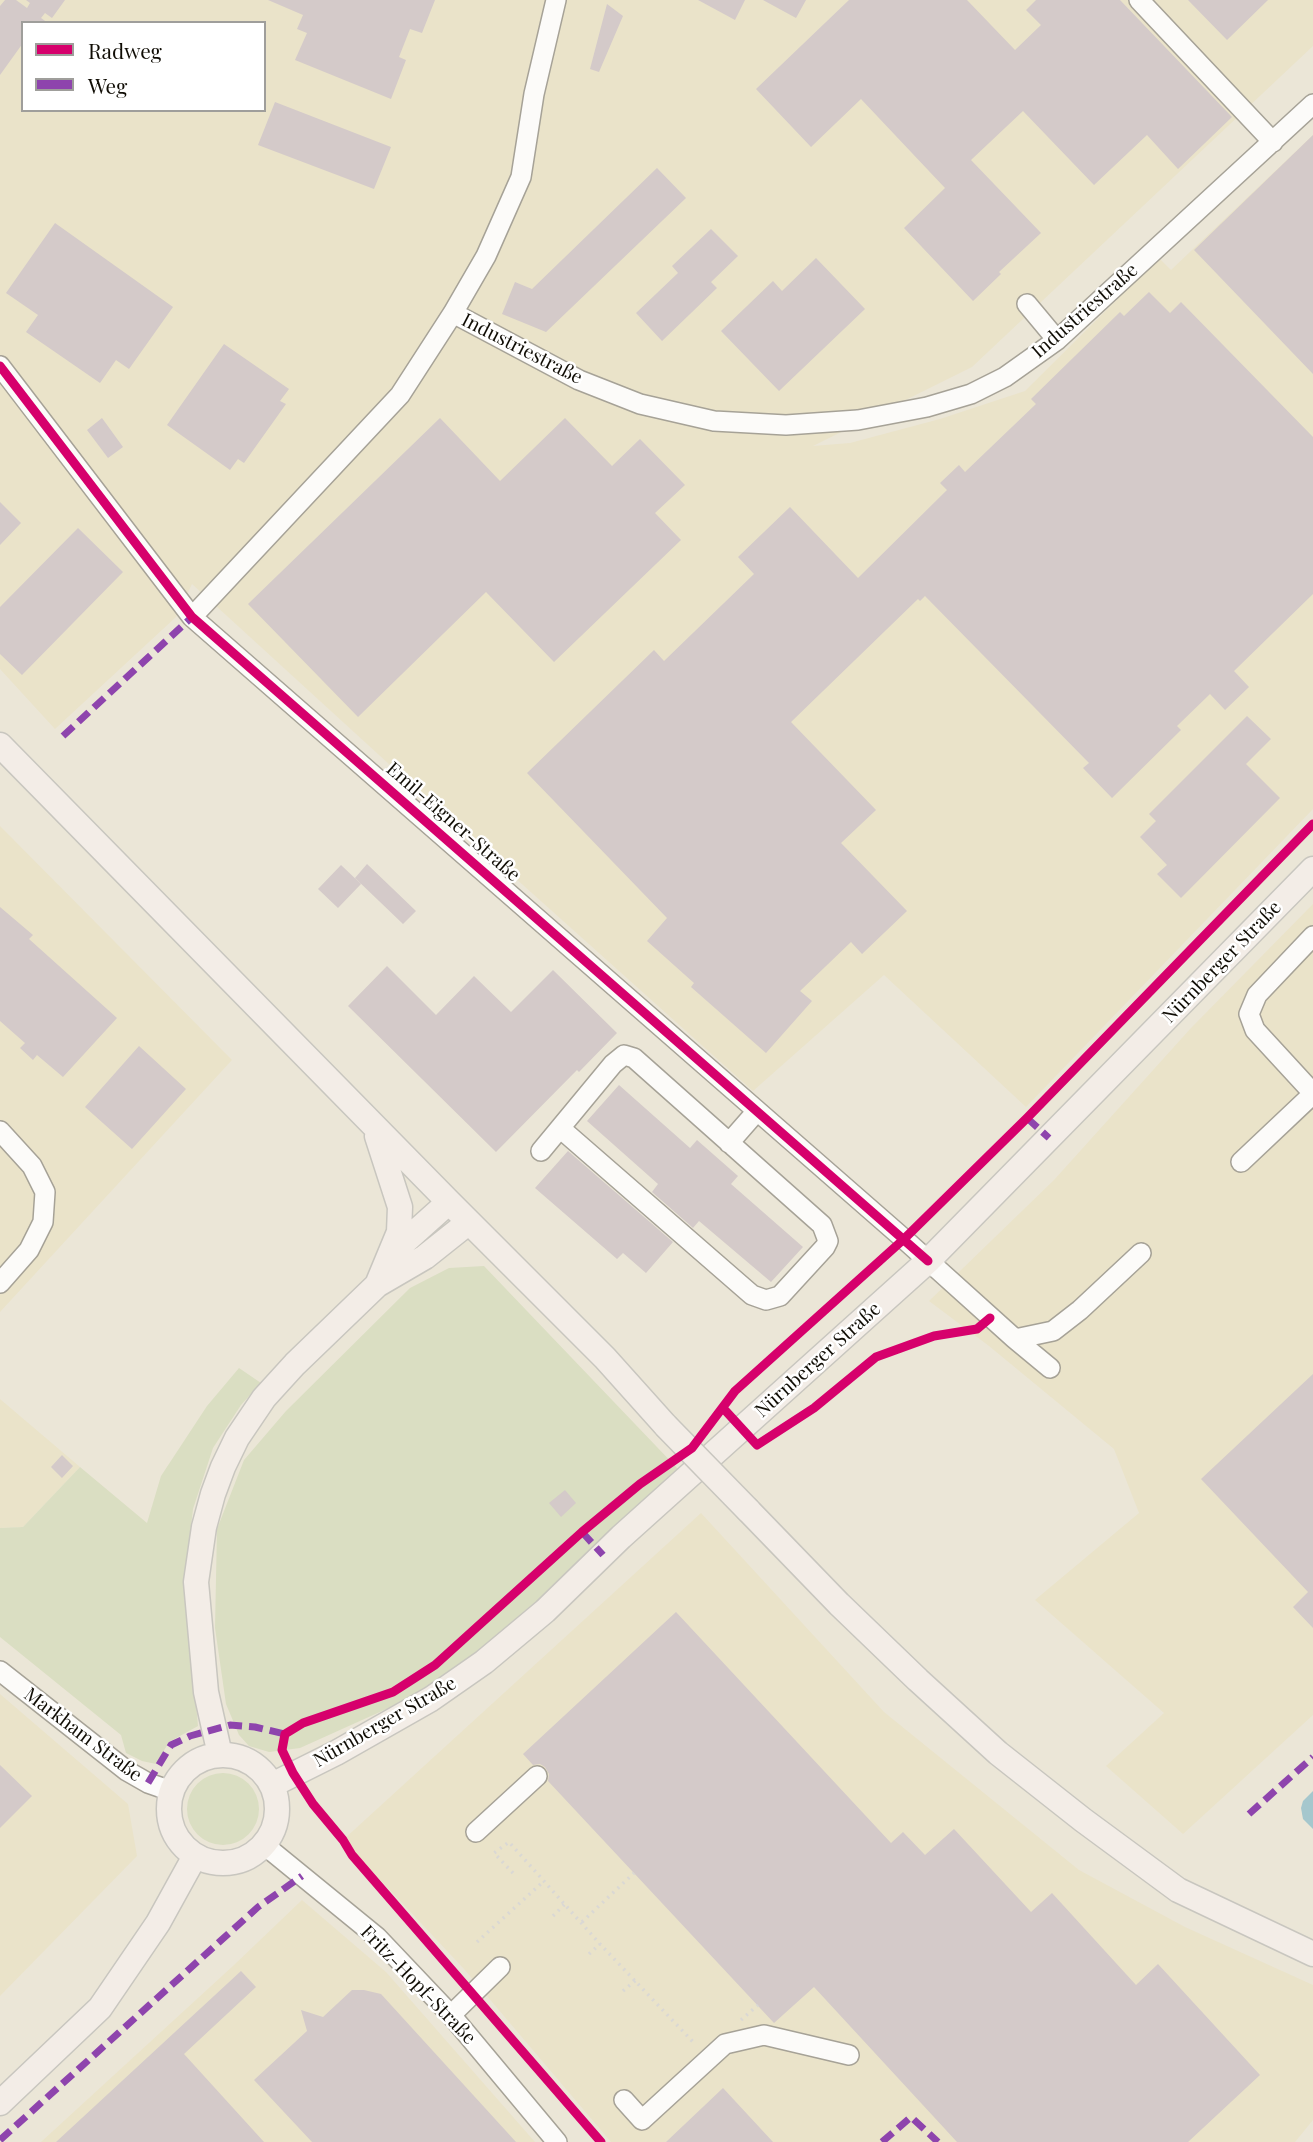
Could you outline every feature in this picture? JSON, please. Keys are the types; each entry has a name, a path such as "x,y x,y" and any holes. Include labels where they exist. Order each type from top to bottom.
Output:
{"main road":[{"path":"0,745 605,1358 666,1426 839,1604 918,1680 998,1753 1178,1890 1313,1954"},
{"name":"Nürnberger Straße","path":"272,1785 431,1699 484,1662 545,1611 621,1537 928,1261 1313,869"},
{"path":"373,1125 392,1176 400,1208 398,1232 377,1285"},
{"path":"391,1255 449,1202"},
{"path":"220,1755 206,1692 196,1583 204,1527 213,1494 237,1438 264,1398 377,1285 425,1257 469,1222"},
{"path":"236,1756 263,1772 272,1785 276,1816 272,1831 264,1844 249,1856 231,1862 212,1862 195,1856 180,1843 172,1828 168,1809 171,1791 179,1777 190,1766 204,1758 236,1756"},
{"path":"0,2103 100,2008 158,1923 195,1856"}],"street":[{"name":"Industriestraße","path":"192,617 400,395 453,313 486,256 521,177 534,94 556,0"},
{"path":"1139,0 1273,142"},
{"name":"Industriestraße","path":"453,313 579,380 640,404 714,421 786,425 858,421 927,407 971,394 1005,377 1057,340 1313,104"},
{"path":"1027,304 1057,340"},
{"name":"Emil-Eigner-Straße","path":"0,366 192,617 1050,1368"},
{"path":"1241,1162 1313,1094 1255,1030 1250,1014 1257,995 1313,936"},
{"path":"541,1151 560,1128 613,1064 624,1055 634,1058 822,1225 828,1241 780,1296 766,1300 752,1295 560,1128"},
{"path":"729,1143 757,1111"},
{"path":"0,1131 32,1166 45,1192 43,1222 29,1250 0,1283"},
{"path":"1015,1339 1053,1331 1080,1310 1141,1253"},
{"name":"Markham Straße","path":"0,1671 127,1771 148,1783 171,1791"},
{"path":"477,1832 537,1776"},
{"name":"Fritz-Hopf-Straße","path":"264,1844 377,1937 451,2015 557,2142"},
{"path":"451,2015 500,1967"},
{"path":"624,2101 642,2120 725,2044 764,2035 849,2055"}],"path":[{"path":"513,1873 494,1853 509,1842 600,1944 696,2045"},
{"path":"582,1922 634,1873"},
{"path":"477,1942 544,1881"},
{"path":"553,1916 565,1904"},
{"path":"589,1954 600,1944"},
{"path":"623,1991 636,1980"},
{"path":"740,2021 758,2005"}],"shaded area":[{"path":"0,0 1313,0 1313,46 972,367 813,446 850,443 940,419 1025,391 1159,258 1171,270 1313,135 1313,809 1026,1107 884,975 753,1091 192,584 176,617 55,729 0,669"},
{"path":"0,826 232,1060 0,1312"},
{"path":"1313,904 1313,1715 1183,1834 1106,1766 1164,1713 1035,1600 1139,1513 1114,1449 989,1346 929,1301 1054,1180 1191,1028"},
{"path":"0,1399 80,1467 23,1527 0,1528"},
{"path":"701,1513 884,1712 1079,1870 1185,1927 1313,1985 1313,2120 1295,2142 611,2142 464,1969 343,1840"},
{"path":"0,1694 128,1804 137,1856 0,1996"},
{"path":"302,1900 386,1972 535,2142 41,2142 234,1965"}],"green space":[{"path":"484,1266 678,1469 538,1606 422,1693 300,1748 269,1752 249,1746 239,1735 226,1704 215,1628 217,1529 244,1460 286,1411 410,1288 449,1268"},
{"path":"239,1368 261,1383 241,1405 213,1448 193,1509 185,1579 198,1726 169,1742 156,1764 142,1761 126,1753 121,1735 0,1637 0,1528 23,1527 80,1467 147,1523 161,1476 207,1406"},
{"path":"230,1773 249,1783 257,1795 257,1823 249,1835 237,1843 216,1845 197,1835 189,1823 187,1802 197,1783 209,1775"}],"water":[{"path":"1313,1791 1313,1829 1303,1819 1301,1808 1303,1801"}],"building":[{"path":"5,0 16,0 27,8 30,3 26,0 65,0 52,18 45,13 41,18 45,21 21,21 21,46 0,75 0,6"},
{"path":"268,0 435,0 422,33 410,29 399,57 406,60 391,99 295,60 307,33 297,29 303,15"},
{"path":"698,0 745,0 735,20"},
{"path":"763,0 806,0 796,18"},
{"path":"849,0 967,0 1015,50 1041,25 1026,10 1036,0 1120,0 1232,117 1178,169 1147,135 1094,185 1023,111 971,160 1041,233 999,272 1001,274 973,301 904,228 945,188 861,99 811,147 756,89"},
{"path":"1188,0 1268,0 1227,40"},
{"path":"607,4 623,16 599,72 590,69"},
{"path":"275,102 391,147 374,189 258,145"},
{"path":"1313,135 1313,374 1194,250"},
{"path":"657,168 686,198 546,332 502,314 515,282 532,289"},
{"path":"55,223 173,307 129,369 116,360 100,383 26,332 38,315 6,293"},
{"path":"711,229 738,256 711,282 717,288 662,341 636,313 678,273 672,266"},
{"path":"816,258 865,309 779,391 721,331 773,281 782,291"},
{"path":"1149,292 1170,313 1181,302 1313,437 1313,594 1234,671 1249,687 1225,710 1210,694 1177,726 1181,730 1112,798 1083,768 1089,763 925,596 920,601 918,599 791,722 876,810 841,843 907,911 862,954 851,942 800,991 812,1001 766,1053 691,987 694,983 647,941 667,918 527,773 654,650 664,661 754,574 738,557 790,507 858,578 947,490 940,483 959,465 965,472 1036,404 1031,399 1120,312 1124,316"},
{"path":"224,344 289,389 280,401 286,404 244,463 238,459 230,470 167,425"},
{"path":"102,418 123,447 108,458 87,430"},
{"path":"440,418 500,481 565,418 612,466 640,439 685,485 655,513 681,540 554,662 486,592 358,717 248,604"},
{"path":"0,502 21,523 0,545"},
{"path":"78,528 123,572 22,675 0,654 0,607"},
{"path":"1247,716 1271,739 1246,764 1280,798 1181,898 1157,874 1167,865 1140,837 1156,821 1149,814"},
{"path":"367,864 416,911 403,924 355,878"},
{"path":"341,865 361,884 338,908 318,889"},
{"path":"0,907 33,935 29,939 117,1018 63,1077 37,1055 33,1060 20,1048 25,1043 0,1021"},
{"path":"387,966 436,1015 474,976 511,1012 553,970 617,1033 496,1152 348,1006"},
{"path":"139,1046 186,1089 132,1149 85,1107"},
{"path":"619,1085 690,1148 697,1140 738,1176 731,1184 803,1247 771,1282 699,1221 693,1228 652,1192 658,1184 587,1121"},
{"path":"568,1151 673,1242 646,1273 623,1253 617,1259 535,1188"},
{"path":"1313,1374 1313,1628 1293,1607 1308,1592 1201,1479"},
{"path":"62,1455 73,1466 62,1478 51,1467"},
{"path":"565,1490 576,1503 561,1517 549,1503"},
{"path":"676,1612 891,1843 903,1832 925,1855 954,1829 1031,1912 1052,1893 1136,1985 1158,1964 1260,2075 1188,2142 957,2142 814,1987 774,2023 548,1781 549,1774 545,1767 540,1764 533,1765 523,1754"},
{"path":"0,1765 32,1796 0,1828"},
{"path":"241,1971 256,1987 184,2054 264,2142 56,2142"},
{"path":"352,1990 381,1994 516,2142 312,2142 254,2080 307,2031 301,2010 323,2017"},
{"path":"723,2088 773,2142 666,2142"}],"marked path":[{"path":"63,736 192,617"},
{"path":"1027,1118 1049,1138"},
{"path":"582,1532 603,1555"},
{"path":"148,1783 171,1745 190,1736 230,1725 285,1734"},
{"path":"1249,1814 1313,1757"},
{"path":"0,2140 258,1907 302,1876"},
{"path":"882,2142 911,2117 938,2142"}],"cycle path":[{"path":"0,366 192,617 928,1261"},
{"path":"601,2142 352,1855 293,1773 282,1750 285,1734 303,1723 393,1692 435,1665 582,1532 640,1484 692,1448 735,1391 904,1239 1027,1118 1313,824"},
{"path":"723,1408 757,1445 814,1408 876,1357 934,1336 977,1329 990,1318"}]}
